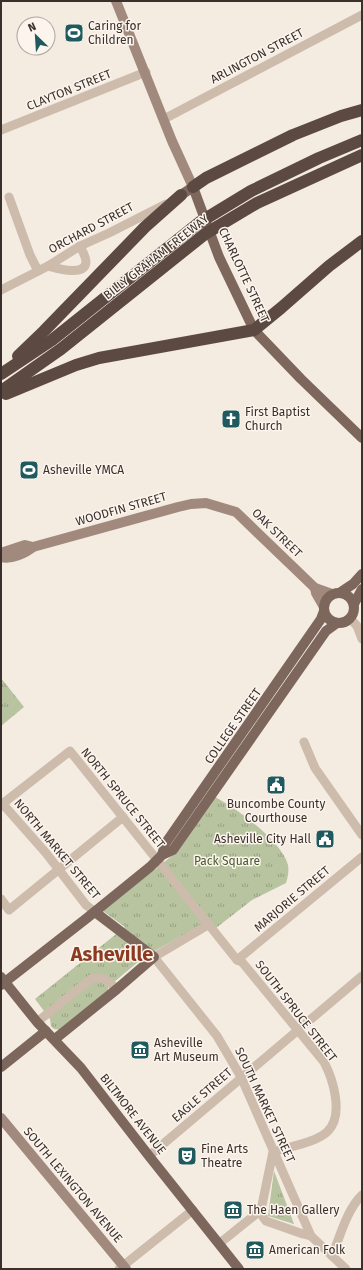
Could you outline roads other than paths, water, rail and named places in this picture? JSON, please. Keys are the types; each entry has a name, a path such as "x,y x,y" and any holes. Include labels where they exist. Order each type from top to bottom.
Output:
{"highway":[{"path":"193,187 206,178 293,135 362,110"},
{"name":"BILLY GRAHAM FREEWAY","path":"1,374 52,340 200,222 251,191 319,158 362,140"},
{"name":"BILLY GRAHAM FREEWAY","path":"1,391 61,350 205,234 257,203 362,155"},
{"path":"1,371 44,331 145,227 181,195"},
{"path":"1,396 76,365 99,358 254,330 329,266 362,241"}],"main road":[{"name":"ORCHARD STREET","path":"181,195 193,187"},
{"name":"CHARLOTTE STREET","path":"193,187 219,258 254,330 301,379 362,438"},
{"path":"362,574 352,584 325,602 324,609 327,617 337,623 346,621 350,618 354,612 354,604 362,589"},
{"path":"337,593 348,595 354,604"},
{"name":"COLLEGE STREET","path":"2,982 95,912 159,858 174,850 211,788 321,619 324,609"},
{"name":"COLLEGE STREET","path":"211,788 291,682 326,631 337,623"},
{"path":"280,680 291,682"},
{"name":"SOUTH MARKET STREET","path":"95,912 154,957"},
{"path":"55,1039 154,957"},
{"name":"BILTMORE AVENUE","path":"2,982 37,1022 55,1039 81,1068 149,1156 240,1269"},
{"path":"1,1067 46,1031"}],"street":[{"name":"CHARLOTTE STREET","path":"116,1 193,187"},
{"name":"ARLINGTON STREET","path":"164,120 362,15"},
{"name":"CLAYTON STREET","path":"1,130 146,72"},
{"name":"ORCHARD STREET","path":"1,290 48,266 80,246 109,234 181,195"},
{"path":"9,197 30,255 38,271"},
{"path":"48,266 70,271 83,268 86,261 85,255 80,246"},
{"name":"WOODFIN STREET","path":"1,557 10,557 26,552 33,547 178,507 206,503 217,505"},
{"name":"OAK STREET","path":"217,505 236,512 315,588 337,593"},
{"name":"WOODFIN STREET","path":"1,553 25,545 33,547"},
{"name":"OAK STREET","path":"315,588 324,609"},
{"path":"350,618 357,626 362,638"},
{"path":"304,742 316,768 362,835"},
{"name":"NORTH SPRUCE STREET","path":"2,803 70,751 122,817 159,858"},
{"name":"NORTH MARKET STREET","path":"2,803 46,853 86,905 95,912"},
{"path":"1,899 9,910 122,817"},
{"name":"MARJORIE STREET","path":"237,960 362,857"},
{"name":"SOUTH SPRUCE STREET","path":"159,858 208,925 237,960 242,962 296,1030 324,1062 329,1074 335,1094 335,1110 334,1120 328,1131 316,1139 273,1152"},
{"path":"154,957 208,925"},
{"name":"SOUTH MARKET STREET","path":"154,957 217,1036 241,1077 311,1236 346,1269"},
{"name":"EAGLE STREET","path":"149,1156 296,1030 362,976"},
{"path":"37,1022 91,979 98,977 103,978 117,989"},
{"name":"SOUTH LEXINGTON AVENUE","path":"1,1118 123,1268"},
{"path":"273,1152 261,1210 263,1217 266,1221 311,1236"},
{"path":"332,1256 349,1214 354,1204 362,1195"},
{"path":"123,1268 193,1210"},
{"path":"220,1243 261,1210"}],"place":[{"name":"Caring for Children","path":"74,33"},
{"name":"First Baptist Church","path":"231,419"},
{"name":"Asheville YMCA","path":"29,470"},
{"name":"Buncombe County Courthouse","path":"276,785"},
{"name":"Asheville City Hall","path":"325,839"},
{"name":"Asheville Art Museum","path":"140,1050"},
{"name":"Fine Arts Theatre","path":"187,1156"},
{"name":"The Haen Gallery","path":"233,1210"},
{"name":"American Folk","path":"255,1250"}],"district":[{"name":"Asheville","path":"112,954"}],"park label":[{"name":"Pack Square","path":"227,861"}]}
